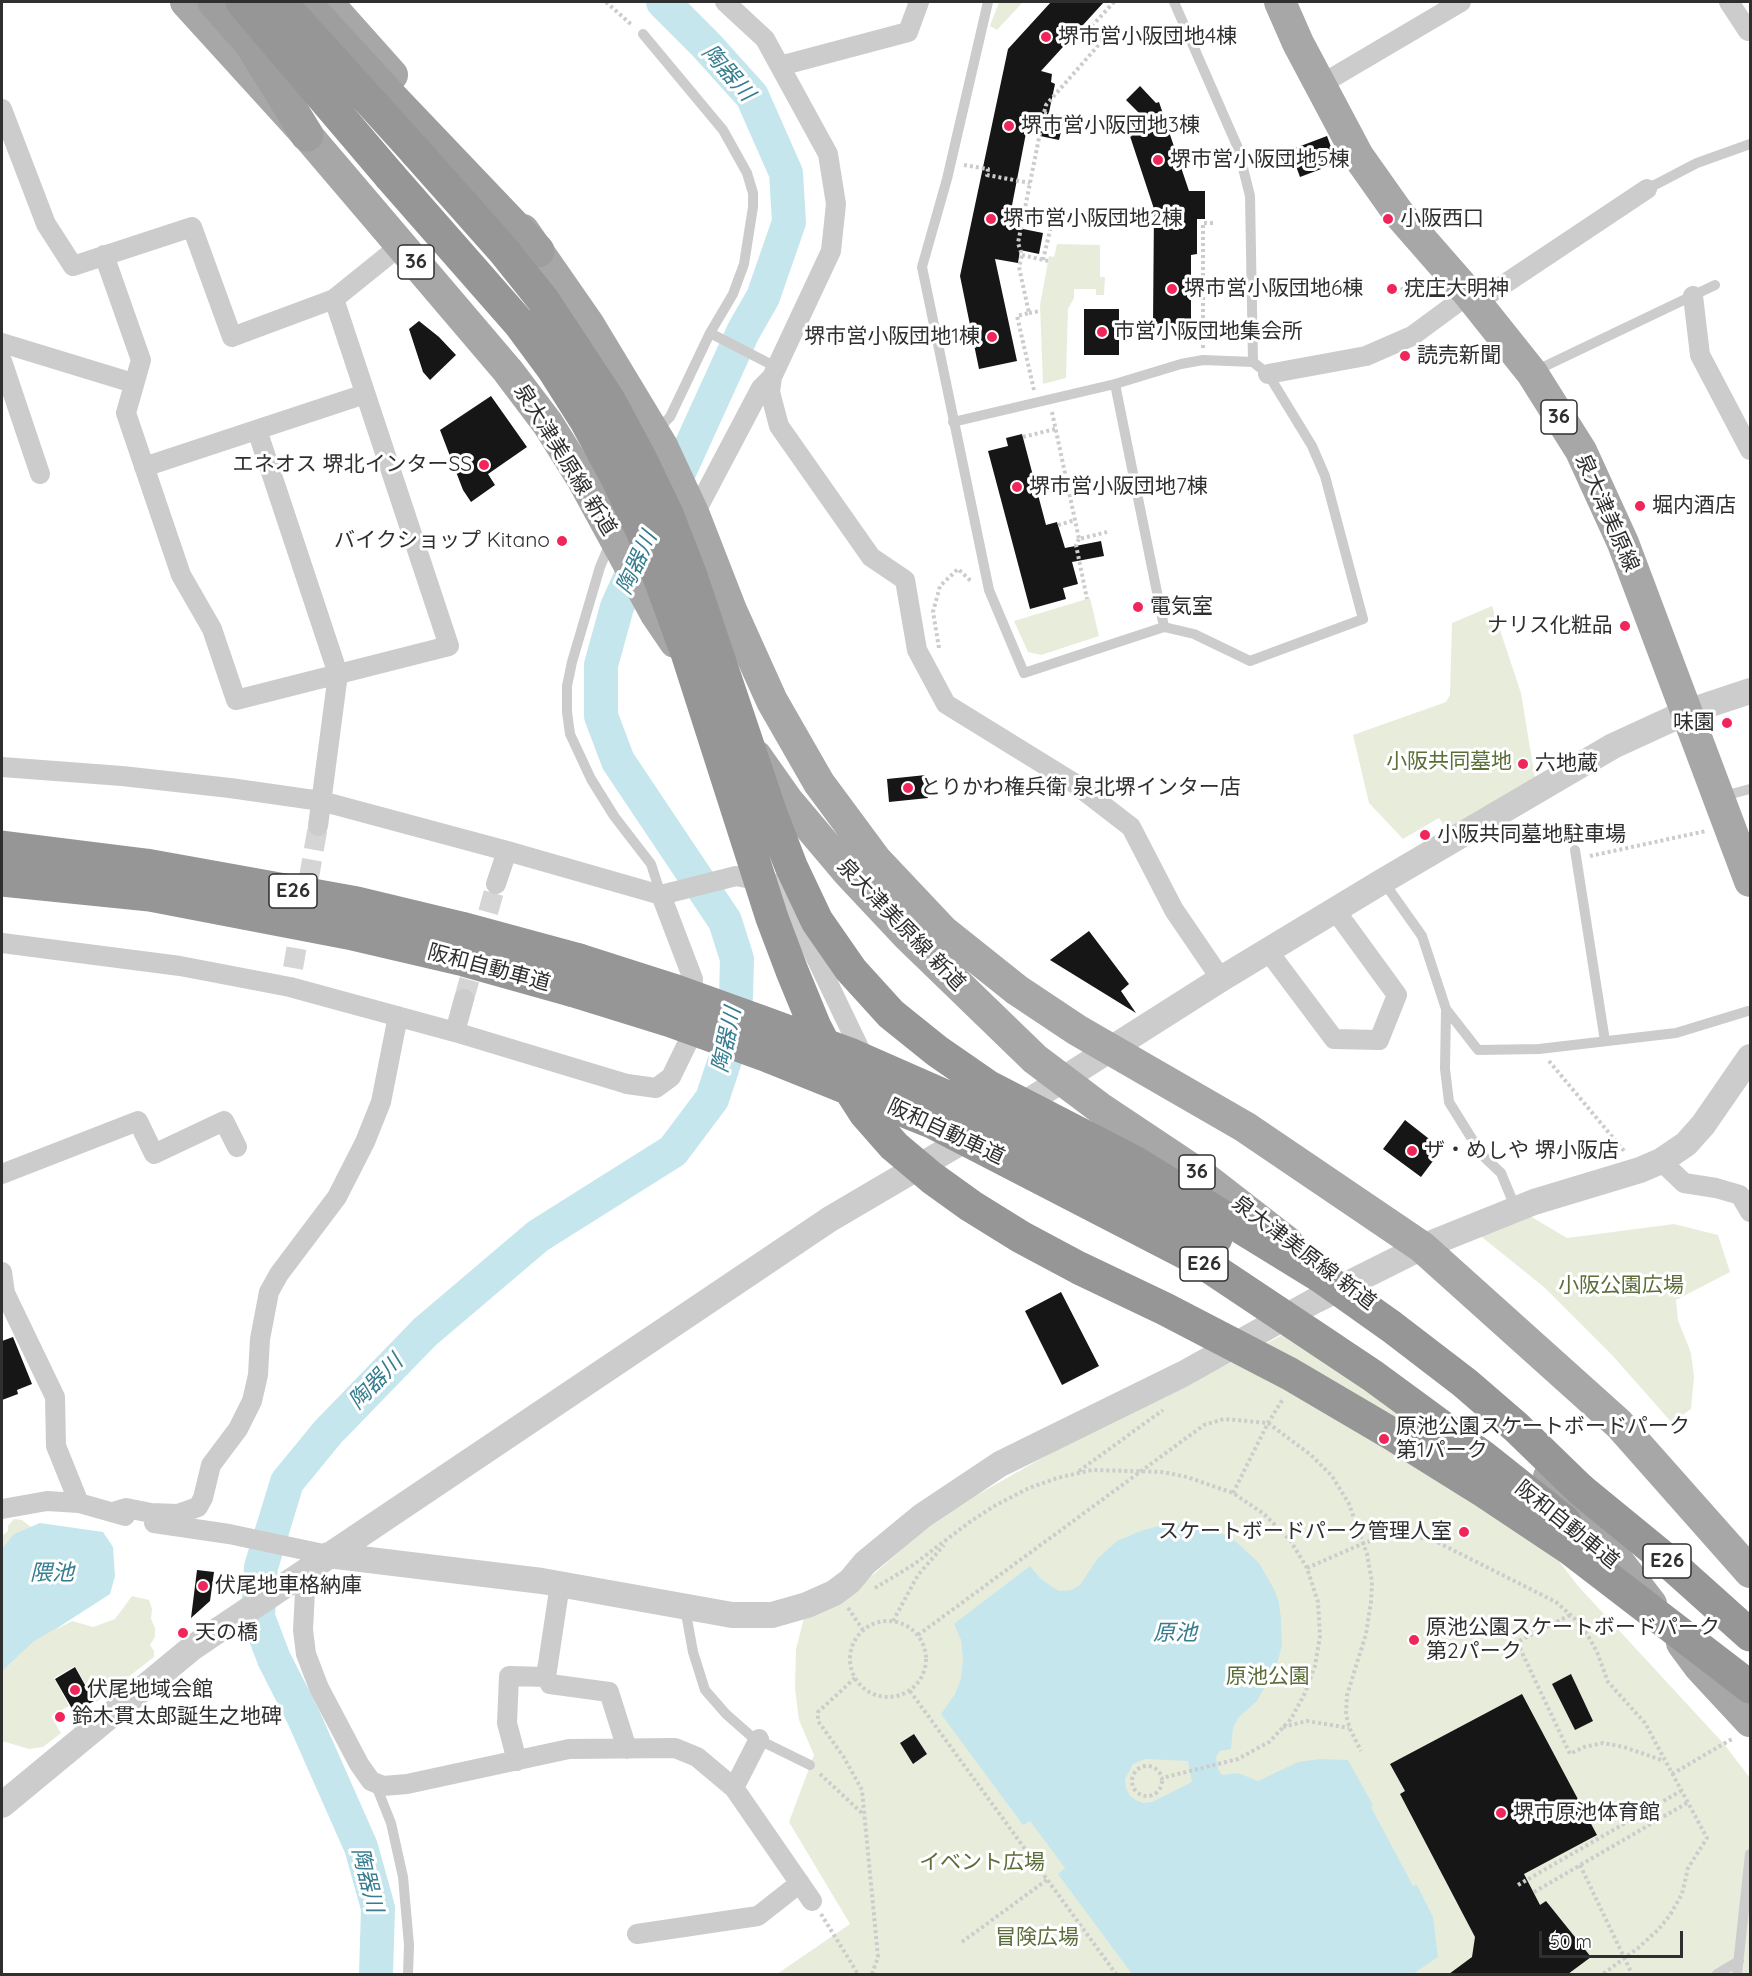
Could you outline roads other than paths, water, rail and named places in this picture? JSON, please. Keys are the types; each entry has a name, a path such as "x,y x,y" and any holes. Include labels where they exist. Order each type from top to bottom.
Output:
{"highway":[{"path":"214,2 251,44 307,135"},
{"path":"242,2 519,323 553,369 586,421 643,533 687,653 772,918 812,1018 843,1080 865,1113 894,1146 932,1178 971,1206 1021,1237 1290,1374 1476,1486 1569,1548 1750,1687"},
{"path":"280,2 503,250 543,300 609,400 671,524 699,598 770,811 791,866 817,921 850,970 891,1014 937,1051 990,1087 1136,1162 1323,1278 1392,1326 1465,1383 1516,1427 1581,1490"},
{"path":"304,2 538,251"},
{"name":"阪和自動車道","path":"2,847 146,864 357,903 461,928 575,975 671,1021 754,1051 934,1123 1199,1260 1373,1376 1482,1456 1610,1559 1671,1612 1750,1687"},
{"name":"阪和自動車道","path":"2,880 150,895 348,933 464,960 575,975 698,999 852,1056 943,1095 1195,1225 1284,1278 1468,1406 1581,1490 1664,1558 1750,1635"}],"main road":[{"name":"泉大津美原線 新道","path":"186,2 307,135 508,371 541,415 583,480 656,614 787,800 848,871 908,936 1035,1059 1202,1176 1286,1241 1374,1303 1426,1352 1571,1500 1700,1666 1741,1730"},
{"name":"泉大津美原線 新道","path":"327,2 482,174 589,325 658,440 691,508 731,610 772,701 819,783 876,860 943,931 1017,990 1077,1030 1245,1127 1422,1247 1619,1424 1750,1572"},
{"name":"泉大津美原線","path":"1280,2 1298,43 1358,156 1393,204 1473,298 1532,373 1581,451 1614,523 1750,881"}],"street":[{"path":"691,508 761,388 774,372 831,251 836,204 828,154 780,66 765,39 725,2"},
{"path":"780,66 908,32 919,2"},
{"path":"1320,85 1461,2"},
{"path":"1729,2 1748,31"},
{"path":"2,109 46,224 73,266 192,227 232,337 334,299 401,245"},
{"path":"1261,368 1365,357 1412,336 1647,189"},
{"path":"104,255 141,360 126,413 181,575 212,629 236,700 449,646 334,299"},
{"path":"1693,296 1700,355 1750,450"},
{"path":"2,343 133,383"},
{"path":"2,361 40,474"},
{"path":"774,372 770,392 779,426 871,557 905,580 917,650 946,704 1074,783 1131,827 1174,910 1221,979"},
{"path":"144,467 365,394"},
{"path":"257,430 338,674 318,826"},
{"path":"2,1805 192,1648 830,1219 923,1165 1383,881 1613,746 1687,712 1750,691"},
{"path":"2,767 219,786 321,801 661,895 736,876 781,885 875,1080 923,1165"},
{"path":"496,884 507,851"},
{"path":"2,943 180,966 291,977 398,1016 627,1084 656,1089 671,1077 689,1040 693,979 661,895"},
{"path":"1268,951 1334,1040 1379,1040 1397,995 1335,910"},
{"path":"455,1032 464,999"},
{"path":"113,1512 126,1508 151,1513 178,1514 198,1507 203,1498 211,1465 238,1429 252,1401 258,1375 260,1339 269,1292 279,1274 337,1197 373,1122 381,1102 398,1016"},
{"path":"2,1509 47,1501 79,1503 150,1522 229,1534 328,1556 560,1584 732,1615 772,1615 807,1605 834,1593 850,1581 865,1563 922,1516 1000,1464 1183,1374 1316,1300 1422,1247 1534,1202 1651,1166 1686,1144 1703,1125 1750,1057"},
{"path":"2,1174 138,1121 154,1154 224,1120 237,1147"},
{"path":"1651,1166 1684,1183 1716,1188 1740,1195 1750,1212"},
{"path":"2,1272 5,1293 55,1397 56,1446 79,1503"},
{"path":"297,1578 306,1654 319,1689 359,1764 371,1781 383,1786 407,1784 569,1749 675,1748 697,1757 734,1788 812,1901"},
{"path":"560,1584 546,1677 550,1684 609,1692 627,1749"},
{"path":"517,1761 507,1723 509,1676 546,1677"},
{"path":"734,1788 759,1740"},
{"path":"637,1934 758,1916 800,1883"}],"lane":[{"path":"988,2 947,179 922,267 988,590 1024,673 1164,627 1194,634 1250,661 1363,619 1324,476 1312,446 1261,368 1250,196 1238,148 1174,2"},
{"path":"643,34 723,130 747,173 753,193 744,264 733,294 710,333 658,440"},
{"path":"1647,189 1697,163 1750,144"},
{"path":"1532,373 1715,285"},
{"path":"710,333 774,372"},
{"path":"953,422 1115,384 1181,364 1203,360 1261,368"},
{"path":"1115,384 1164,627"},
{"path":"615,540 600,567 572,662 567,686 567,712 570,734 591,780 614,816 651,864 661,895"},
{"path":"1725,811 1750,789"},
{"path":"1576,855 1605,1041"},
{"path":"1383,881 1422,936 1446,1009 1445,1069 1449,1102 1482,1155 1501,1173 1516,1210"},
{"path":"1446,1009 1478,1050 1539,1049 1676,1033 1750,1011"},
{"path":"684,1606 693,1652 705,1690 726,1714 751,1736 810,1765"},
{"path":"375,1783 391,1823 403,1877 409,1945 408,1974"},
{"path":"1737,1974 1750,1854"},
{"path":"1717,1974 1739,1961"}],"water":[{"name":"隈池","path":"40,1523 103,1532 113,1547 115,1576 110,1594 34,1641 2,1671 2,1549 14,1534"},
{"name":"原池","path":"1168,1524 1195,1525 1221,1533 1234,1540 1259,1563 1279,1603 1282,1645 1278,1661 1257,1701 1238,1718 1233,1728 1231,1749 1220,1751 1216,1757 1218,1769 1222,1775 1238,1773 1258,1781 1298,1762 1320,1759 1348,1760 1413,1886 1417,1885 1433,1917 1438,1957 1413,1974 1132,1974 1058,1874 1065,1868 1030,1821 1023,1825 941,1714 955,1694 961,1679 963,1658 961,1640 954,1624 1030,1566 1040,1578 1059,1591 1071,1590 1080,1585 1098,1558 1117,1541 1143,1530","holes":["1145,1759 1188,1761 1192,1782 1152,1802 1143,1803 1130,1796 1125,1779 1133,1764"]}],"waterway":[{"name":"陶器川","path":"663,2 752,96 786,173 789,222 763,297 743,332 666,501"},
{"name":"陶器川","path":"376,1974 378,1908 361,1847 303,1716 274,1659 258,1617 261,1567 287,1482 328,1432 425,1332 538,1236 673,1151 712,1099 727,1054 736,997 737,959 725,921 618,761 601,716 601,665 617,607 644,547"}],"tunnel":[{"path":"293,968 318,826"},
{"path":"464,999 496,884"}],"place":[{"name":"堺市営小阪団地4棟","path":"1046,37"},
{"name":"堺市営小阪団地3棟","path":"1009,126"},
{"name":"堺市営小阪団地5棟","path":"1158,160"},
{"name":"堺市営小阪団地2棟","path":"991,219"},
{"name":"小阪西口","path":"1388,219"},
{"name":"堺市営小阪団地6棟","path":"1172,289"},
{"name":"疣庄大明神","path":"1392,289"},
{"name":"市営小阪団地集会所","path":"1102,332"},
{"name":"堺市営小阪団地1棟","path":"992,337"},
{"name":"読売新聞","path":"1405,356"},
{"name":"エネオス 堺北インターSS","path":"484,465"},
{"name":"堺市営小阪団地7棟","path":"1017,487"},
{"name":"堀内酒店","path":"1640,506"},
{"name":"バイクショップ Kitano","path":"562,541"},
{"name":"電気室","path":"1138,607"},
{"name":"ナリス化粧品","path":"1625,626"},
{"name":"味園","path":"1727,723"},
{"name":"六地蔵","path":"1523,764"},
{"name":"とりかわ権兵衛 泉北堺インター店","path":"908,788"},
{"name":"小阪共同墓地駐車場","path":"1425,835"},
{"name":"ザ・めしや 堺小阪店","path":"1412,1151"},
{"name":"原池公園スケートボードパーク 第1パーク","path":"1384,1439"},
{"name":"スケートボードパーク管理人室","path":"1464,1532"},
{"name":"伏尾地車格納庫","path":"203,1586"},
{"name":"天の橋","path":"183,1633"},
{"name":"原池公園スケートボードパーク 第2パーク","path":"1414,1640"},
{"name":"伏尾地域会館","path":"75,1690"},
{"name":"鈴木貫太郎誕生之地碑","path":"60,1717"},
{"name":"堺市原池体育館","path":"1501,1813"}],"park label":[{"name":"小阪共同墓地","path":"1449,762"},
{"name":"小阪公園広場","path":"1621,1286"},
{"name":"原池公園","path":"1268,1677"},
{"name":"イベント広場","path":"982,1863"},
{"name":"冒険広場","path":"1037,1938"}]}
